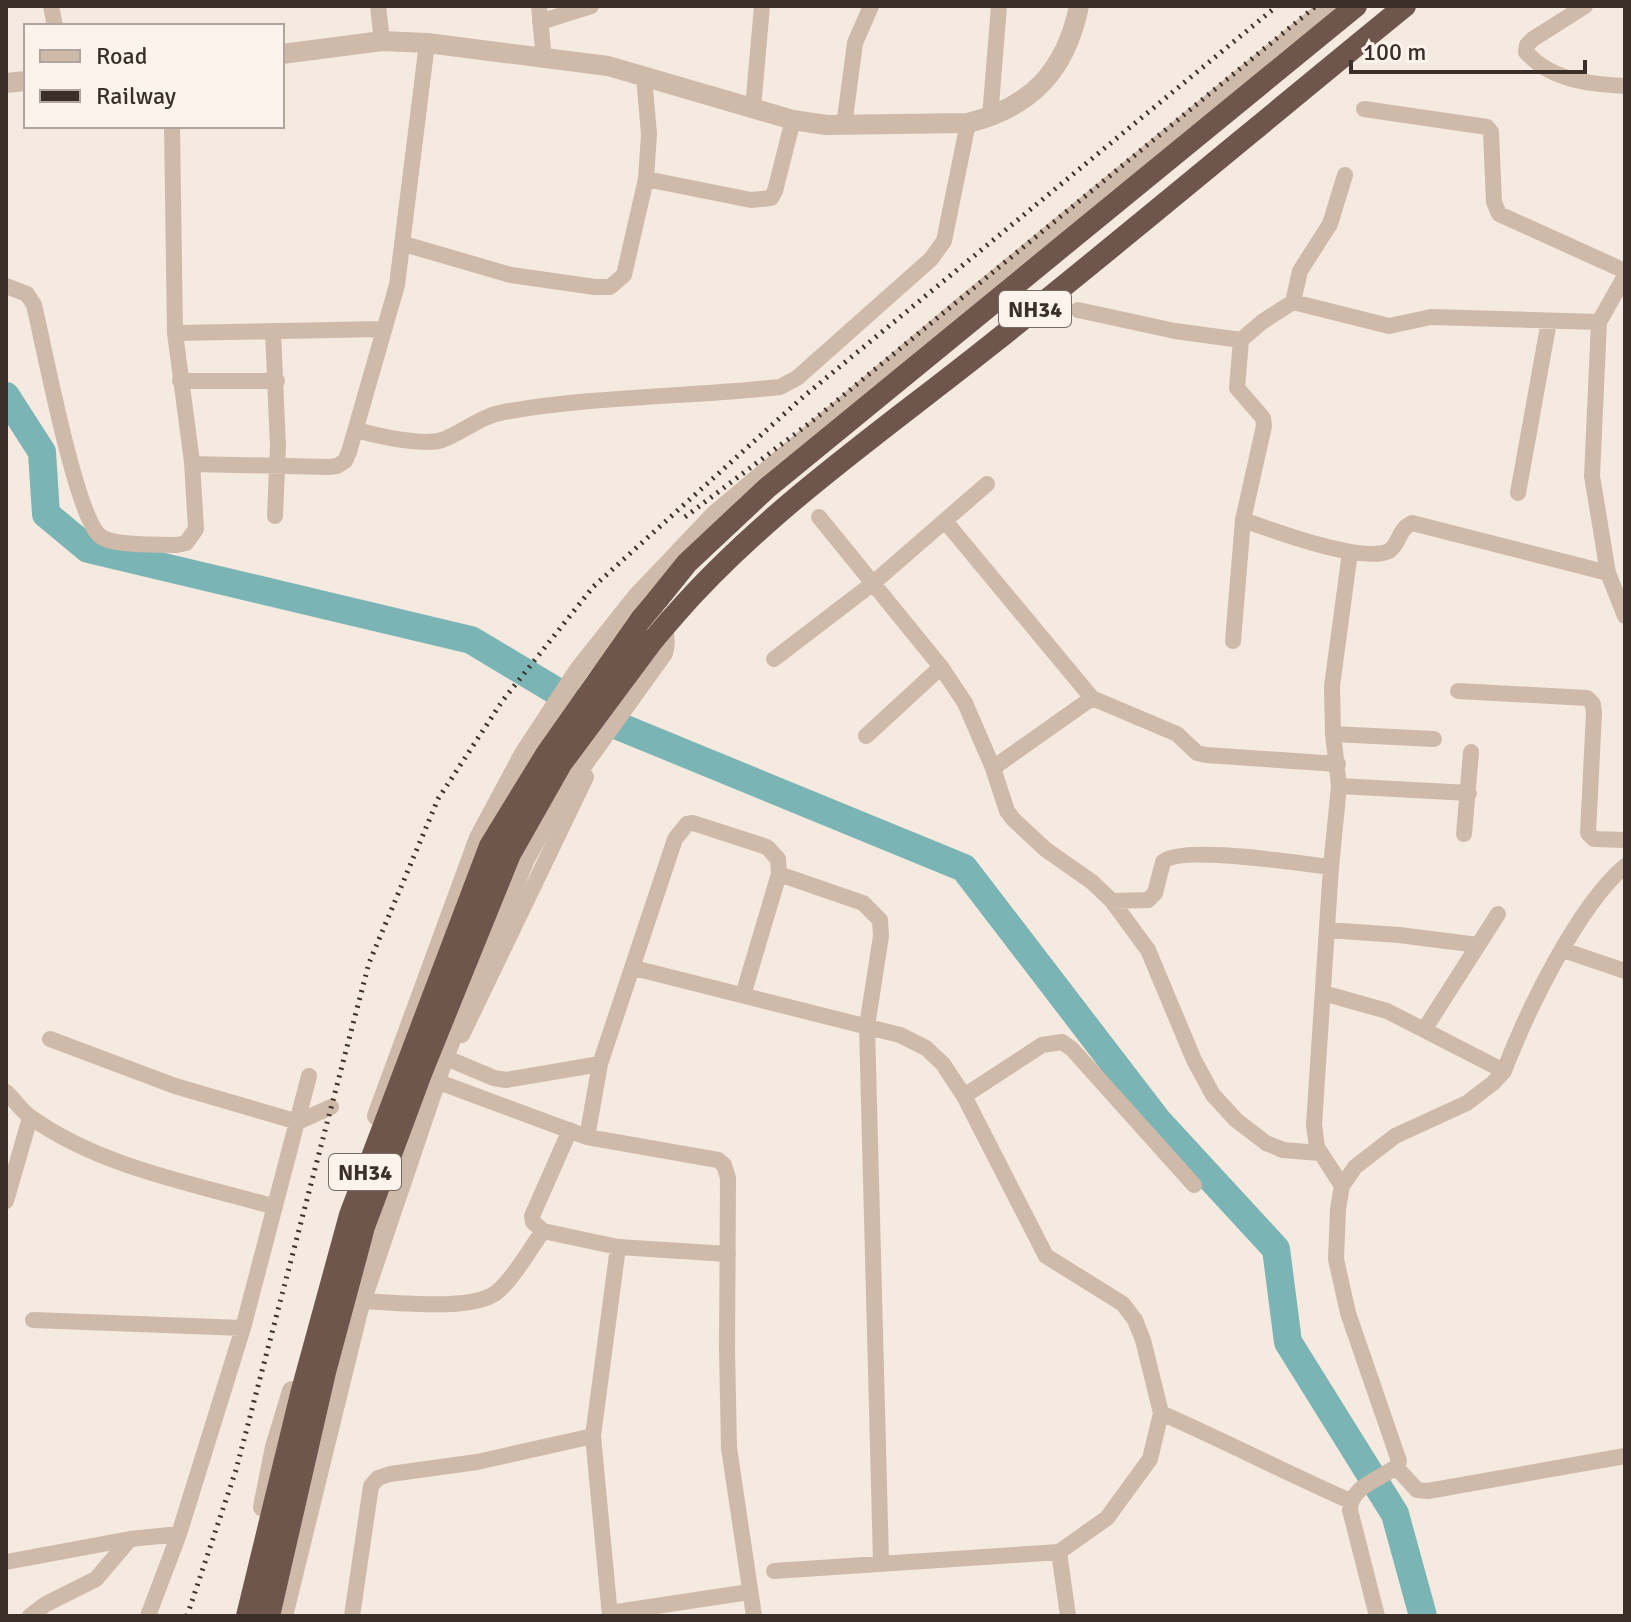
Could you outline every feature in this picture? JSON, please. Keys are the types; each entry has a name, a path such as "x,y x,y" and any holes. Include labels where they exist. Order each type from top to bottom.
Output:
{"highway":[{"name":"NH34","path":"620,683 646,605 767,488 1356,6"},
{"name":"NH34","path":"269,1616 325,1372 364,1227 422,1071 510,854 620,683 654,639 718,568 772,519 1035,309 1405,6"},
{"name":"NH34","path":"247,1616 309,1364 350,1215 490,846 568,766"}],"street":[{"path":"378,6 382,41"},
{"path":"544,60 540,14 591,6"},
{"path":"753,108 762,6"},
{"path":"844,126 855,43 871,6"},
{"path":"990,117 999,6"},
{"path":"284,54 382,41 427,43 608,66 793,120 844,126 968,123 990,117 1024,99 1041,85 1059,64 1067,48 1079,6"},
{"path":"236,1616 275,1447 336,1231 479,838 524,754 579,670 646,605 715,515 973,298 1330,6"},
{"path":"1585,6 1533,39 1527,45 1526,52 1553,72 1576,81 1625,86"},
{"path":"192,464 337,466 345,461 357,430 397,285 427,43"},
{"path":"404,244 511,275 610,287 624,275 646,179 649,134 644,77"},
{"path":"1364,109 1487,127 1491,132 1494,202 1499,214 1625,273 1599,322 1592,476 1608,573 1625,616"},
{"path":"646,179 751,200 771,198 793,120"},
{"path":"357,430 374,435 438,441 482,418 502,412 602,400 780,387 797,378 898,289 931,259 944,241 968,123"},
{"path":"6,286 27,294 34,305 78,492 100,537 111,542 186,543 196,529 192,464 175,333 172,128"},
{"path":"1233,641 1243,520 1264,426 1263,418 1237,388 1241,340 1293,302 1300,271 1330,224 1345,175"},
{"path":"1293,302 1389,326 1431,317 1599,322"},
{"path":"1078,310 1175,331 1241,340"},
{"path":"1518,493 1549,321"},
{"path":"175,333 384,329"},
{"path":"273,331 277,381 275,516"},
{"path":"180,381 277,381"},
{"path":"774,659 872,584 987,484"},
{"path":"819,517 941,667 965,703 993,768 1007,811 1013,819 1045,849 1082,874 1112,901 1148,950 1194,1060 1213,1095 1236,1120 1266,1143 1283,1150 1320,1153"},
{"path":"1243,520 1321,546 1350,552 1386,552 1394,545 1401,530 1412,523 1608,573"},
{"path":"945,521 1092,698 1168,729 1197,753 1338,764"},
{"path":"1342,1186 1320,1153 1314,1125 1339,786 1332,686 1350,552"},
{"path":"620,683 663,653 666,643 659,623 646,605"},
{"path":"866,736 941,667"},
{"path":"1458,691 1587,698 1593,704 1594,713 1588,833 1594,839 1625,840"},
{"path":"993,768 1092,698"},
{"path":"1333,734 1434,739"},
{"path":"1464,834 1471,752"},
{"path":"283,1616 361,1301 404,1170 436,1081 448,1058 525,859 558,799 568,766"},
{"path":"1339,786 1469,793"},
{"path":"587,1137 600,1064 675,839 687,824 693,823 767,847 778,859 779,874 743,995"},
{"path":"1112,901 1148,900 1155,893 1163,862 1173,855 1223,855 1331,867"},
{"path":"1377,1616 1350,1510 1356,1495 1393,1469 1399,1461 1348,1313 1336,1259 1342,1186 1355,1167 1395,1136 1467,1103 1504,1071 1563,950 1591,902 1625,866"},
{"path":"779,874 863,903 880,920 881,936 867,1026 881,1562"},
{"path":"1424,1030 1498,914"},
{"path":"1327,930 1478,945"},
{"path":"1563,950 1625,971"},
{"path":"634,968 900,1035 926,1048 943,1064 964,1096 1046,1256 1123,1304 1135,1320 1161,1413 1150,1459 1128,1492 1107,1518 1059,1552 774,1571"},
{"path":"1323,993 1387,1011 1504,1071"},
{"path":"50,1039 175,1086 298,1122 331,1107"},
{"path":"964,1096 1042,1045 1062,1042 1072,1049 1194,1185"},
{"path":"448,1058 506,1080 600,1064"},
{"path":"148,1616 179,1534 243,1328 309,1076"},
{"path":"436,1081 587,1137 718,1160 724,1165 728,1178 729,1448 754,1616"},
{"path":"6,1092 30,1118 84,1148 275,1207"},
{"path":"6,1201 30,1118"},
{"path":"570,1130 532,1216 533,1222 543,1231 618,1247 728,1254"},
{"path":"361,1301 483,1301 499,1291 543,1231"},
{"path":"618,1247 593,1436 610,1615 749,1592"},
{"path":"33,1320 243,1328"},
{"path":"1161,1413 1226,1441 1264,1464 1356,1495"},
{"path":"352,1616 371,1486 378,1478 477,1462 593,1436"},
{"path":"1393,1469 1417,1490 1428,1491 1625,1456"},
{"path":"6,1562 130,1539 179,1534"},
{"path":"30,1616 46,1604 96,1579 130,1539"},
{"path":"1059,1552 1068,1616"}],"waterway":[{"path":"6,396 42,452 46,514 88,549 471,640 606,721 964,868 1158,1121 1276,1249 1288,1342 1395,1514 1423,1616"}],"railway":[{"path":"187,1616 236,1470 369,963 438,799 503,700 593,587 803,397 1277,6"},
{"path":"685,517 811,422 1316,6"}]}
